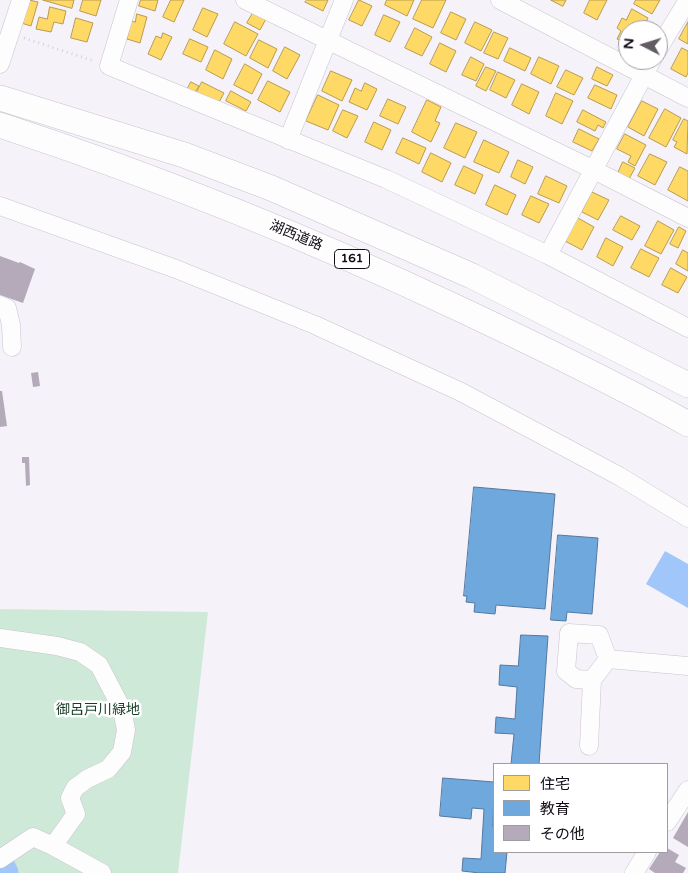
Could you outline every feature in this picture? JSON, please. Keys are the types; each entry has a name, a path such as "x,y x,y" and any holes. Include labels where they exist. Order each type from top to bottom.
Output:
{"highway":[{"name":"161","path":"10,101 184,155 271,188 472,276 688,385"},
{"name":"湖西道路","path":"1,125 134,171 372,268 537,346 688,424"}],"street":[{"path":"0,64 21,0"},
{"path":"129,0 109,66 386,180 548,255 688,328"},
{"path":"244,0 592,169 688,218"},
{"path":"288,140 344,0"},
{"path":"500,0 618,54"},
{"path":"668,33 688,0"},
{"path":"548,255 645,70"},
{"path":"651,70 688,98"},
{"path":"0,206 176,269 315,325 461,392 619,476 688,518"},
{"path":"0,306 7,308 12,325 12,346"},
{"path":"592,680 576,679 566,671 569,633 599,636 608,659"},
{"path":"0,638 57,646 80,652 99,665 122,709 126,730 122,752 108,769 87,779 75,788 70,798 76,814 53,846"},
{"path":"608,659 688,666"},
{"path":"589,746 592,680 608,659"},
{"path":"668,820 688,790"},
{"path":"0,859 33,837 102,873"},
{"path":"634,873 646,853"}],"path":[{"path":"10,33 109,66"}],"green space":[{"name":"御呂戸川緑地","path":"0,609 208,612 178,873 0,873"}],"water":[{"path":"665,551 688,564 688,608 646,584"}],"building: 住宅":[{"path":"29,0 38,2 31,26 18,22"},
{"path":"43,0 74,0 72,8"},
{"path":"83,0 101,0 96,16 80,11"},
{"path":"141,0 158,0 155,11 139,6"},
{"path":"171,0 184,0 174,22 163,17"},
{"path":"307,0 328,0 323,11 305,2"},
{"path":"359,0 372,6 362,26 349,20"},
{"path":"387,0 414,0 407,16 385,5"},
{"path":"422,0 446,0 433,28 413,19"},
{"path":"551,0 566,0 563,6"},
{"path":"590,0 607,0 597,20 584,13"},
{"path":"636,0 660,0 652,14 634,4"},
{"path":"50,7 66,11 63,24 54,22 51,32 36,29 39,17 47,19"},
{"path":"203,8 218,14 207,37 193,30"},
{"path":"632,9 648,18 647,20 626,20"},
{"path":"451,12 466,19 456,40 441,33"},
{"path":"253,13 266,19 260,30 247,23"},
{"path":"137,14 147,17 140,43 127,39 131,21 135,22"},
{"path":"384,15 400,22 390,42 375,35"},
{"path":"76,18 93,23 87,42 71,38"},
{"path":"235,22 258,34 246,56 224,44"},
{"path":"475,22 492,30 481,51 465,43"},
{"path":"688,22 688,44 679,39"},
{"path":"415,28 432,37 422,56 405,48"},
{"path":"494,32 508,38 498,59 484,53"},
{"path":"163,33 172,37 161,60 148,54 156,36 161,38"},
{"path":"190,39 208,47 201,62 183,54"},
{"path":"259,40 277,49 268,68 250,58"},
{"path":"440,43 456,51 446,72 430,64"},
{"path":"285,47 300,55 287,79 273,71"},
{"path":"510,48 531,58 525,71 504,61"},
{"path":"682,48 688,51 688,73 686,77 671,69"},
{"path":"215,50 232,59 223,79 206,70"},
{"path":"471,57 484,64 476,81 462,75"},
{"path":"539,57 559,66 551,84 531,74"},
{"path":"245,64 262,74 252,94 234,85"},
{"path":"486,67 496,71 486,91 476,86"},
{"path":"597,67 613,75 607,86 592,79"},
{"path":"566,70 583,78 574,95 557,87"},
{"path":"331,71 352,80 342,101 322,91"},
{"path":"498,72 515,80 506,98 490,90"},
{"path":"268,81 290,92 280,112 258,100"},
{"path":"191,82 199,86 194,94 187,90"},
{"path":"202,82 224,93 217,106 196,94"},
{"path":"365,83 377,89 367,110 349,102 355,88 361,91"},
{"path":"522,84 539,92 529,114 512,105"},
{"path":"595,85 617,95 611,109 588,98"},
{"path":"231,91 251,102 246,111 226,101"},
{"path":"556,93 573,101 562,124 546,116"},
{"path":"318,95 339,105 328,130 306,121"},
{"path":"388,99 406,107 398,124 380,116"},
{"path":"427,100 441,107 435,121 440,123 431,142 412,132"},
{"path":"642,101 658,109 644,136 628,127"},
{"path":"665,109 681,118 666,147 649,138"},
{"path":"343,110 358,116 347,138 333,131"},
{"path":"583,110 606,122 603,128 598,125 595,131 577,122"},
{"path":"684,119 688,121 687,154 674,147 677,142 673,140"},
{"path":"374,122 391,130 382,150 365,142"},
{"path":"456,123 477,132 465,158 444,148"},
{"path":"579,129 599,139 592,151 573,142"},
{"path":"625,134 646,145 635,166 628,162 631,156 617,149"},
{"path":"403,138 426,148 419,164 396,153"},
{"path":"484,140 509,152 499,173 474,162"},
{"path":"431,153 451,163 442,182 422,172"},
{"path":"650,154 667,162 655,185 638,176"},
{"path":"518,160 533,167 525,184 511,177"},
{"path":"623,162 635,168 629,179 618,173"},
{"path":"464,166 483,175 475,194 455,185"},
{"path":"680,167 688,171 688,201 668,190"},
{"path":"546,176 567,186 559,203 538,194"},
{"path":"495,185 516,195 507,215 486,205"},
{"path":"592,192 609,200 598,220 582,212"},
{"path":"531,196 549,204 539,223 522,215"},
{"path":"621,216 640,226 632,240 613,230"},
{"path":"578,218 594,227 582,250 565,241"},
{"path":"658,221 674,230 661,254 645,246"},
{"path":"679,227 686,231 678,248 670,244"},
{"path":"606,238 623,247 613,266 597,257"},
{"path":"641,249 659,258 649,277 631,268"},
{"path":"683,250 688,253 688,271 676,264"},
{"path":"671,268 687,277 678,293 662,285"}],"building: 教育":[{"path":"474,487 555,494 545,609 496,605 495,614 474,612 475,603 466,602 467,596 464,596"},
{"path":"558,535 598,538 592,614 567,612 566,621 551,620"},
{"path":"521,635 548,636 539,763 511,763 514,734 495,733 496,717 515,719 517,687 499,685 500,665 518,666"},
{"path":"443,778 493,782 493,853 507,853 505,873 462,871 463,858 481,859 484,809 472,808 471,819 440,816"}],"building: その他":[{"path":"0,256 35,269 23,303 0,295"},
{"path":"38,372 40,386 33,387 31,373"},
{"path":"0,391 2,391 7,426 0,427"},
{"path":"22,457 29,457 30,485 26,486 25,463 22,463"},
{"path":"688,812 688,847 673,838"},
{"path":"668,849 679,855 675,862 686,868 683,873 655,873 649,869 659,853 668,853"}],"waterway":[{"path":"0,866 4,873"}]}
